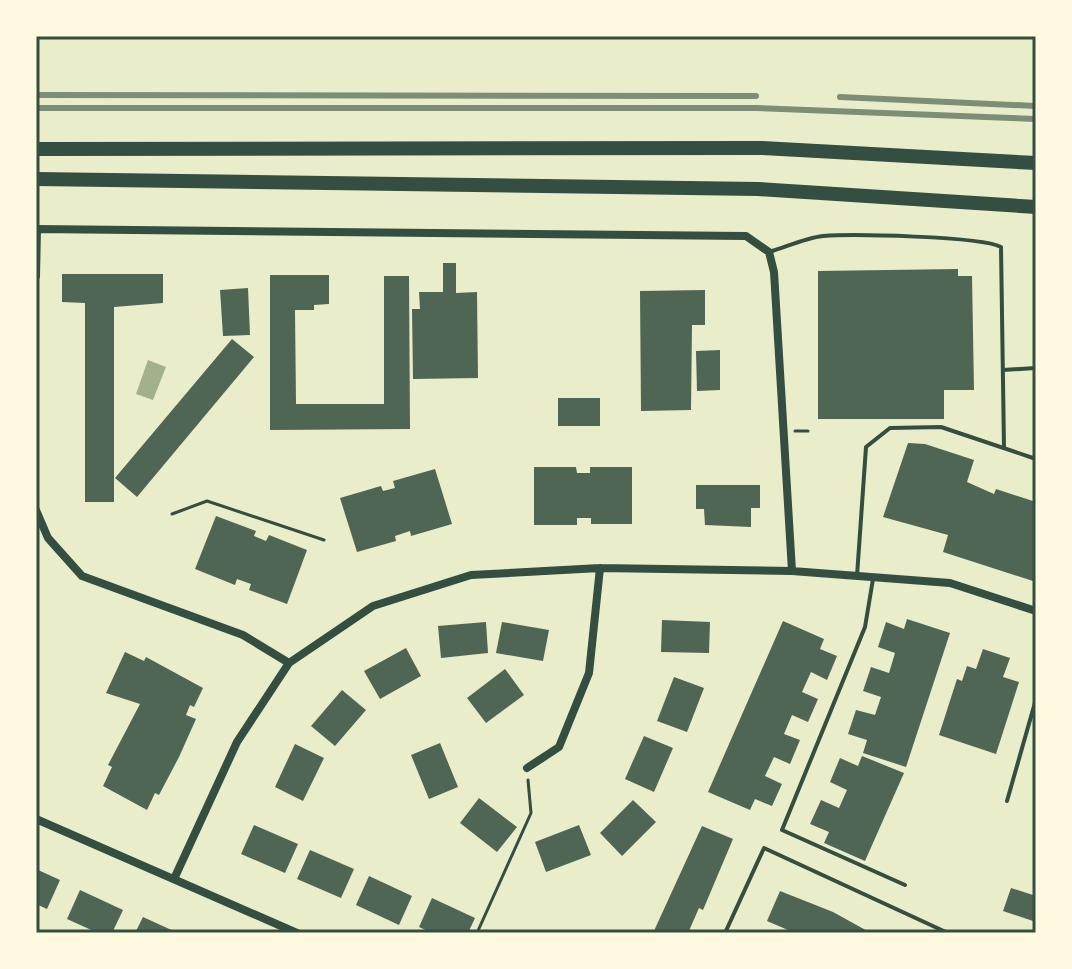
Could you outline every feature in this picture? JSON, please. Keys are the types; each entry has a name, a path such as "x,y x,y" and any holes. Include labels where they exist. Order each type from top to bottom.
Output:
{"highway":[{"path":"36,149 762,148 1036,163"},
{"path":"36,179 758,189 1036,207"}],"street":[{"path":"36,276 36,229 746,236 769,252 774,272 792,571"},
{"path":"36,510 48,538 82,576 243,635 289,663"},
{"path":"527,768 559,747 589,673 600,568"},
{"path":"174,879 237,742 289,663 373,606 471,575 600,568 792,571 950,583 1036,611"},
{"path":"36,819 297,933"}],"lane":[{"path":"769,252 821,236 993,243 1001,247 1004,448"},
{"path":"1003,370 1036,368"},
{"path":"857,576 866,447 890,428 941,427 1036,459"},
{"path":"873,577 865,627 782,830 905,885"},
{"path":"1007,801 1036,699"},
{"path":"725,933 764,848 948,933"}],"path":[{"path":"172,514 207,501 324,540"},
{"path":"477,933 531,813 527,768"}],"shaded area":[{"path":"148,360 166,367 153,400 136,394"}],"building":[{"path":"443,263 456,263 456,293 477,292 478,378 413,379 412,309 420,309 419,292 443,292"},
{"path":"958,269 958,276 972,276 974,390 944,390 944,419 818,419 818,271"},
{"path":"62,274 163,274 163,303 114,307 114,502 85,502 85,303 62,302"},
{"path":"270,275 329,275 329,304 314,305 314,310 295,310 296,404 384,404 384,276 409,276 410,429 270,430"},
{"path":"248,288 250,335 223,336 220,290"},
{"path":"705,290 705,325 692,325 691,410 641,411 640,291"},
{"path":"232,339 254,357 137,497 115,478"},
{"path":"720,350 720,390 697,391 696,351"},
{"path":"558,398 600,398 600,426 558,426"},
{"path":"908,443 925,444 974,460 967,482 994,494 996,489 1036,502 1036,582 943,552 948,535 883,517"},
{"path":"534,467 576,467 577,473 590,473 590,467 632,467 632,524 591,524 591,518 577,518 577,525 534,525"},
{"path":"435,469 452,524 411,536 410,531 395,536 396,541 357,552 340,498 381,486 383,491 395,488 393,481"},
{"path":"696,485 760,485 760,508 751,508 751,527 705,525 704,509 696,509"},
{"path":"216,516 256,531 254,536 266,541 269,535 307,550 287,604 249,590 251,584 237,579 235,585 195,569"},
{"path":"907,619 950,633 906,767 863,753 867,740 848,734 856,710 875,715 881,697 863,691 871,667 889,673 895,653 878,647 886,622 904,629"},
{"path":"662,620 710,622 709,653 661,652"},
{"path":"783,621 824,639 820,649 837,656 827,680 811,672 802,692 818,699 808,722 792,715 784,734 800,740 790,764 774,757 765,776 782,784 772,806 755,799 750,810 708,792"},
{"path":"486,622 488,653 441,658 438,626"},
{"path":"502,622 549,630 543,661 496,653"},
{"path":"406,648 421,676 380,699 364,671"},
{"path":"983,649 1010,658 1003,677 1019,682 996,754 939,735 957,679 962,681 967,666 976,669"},
{"path":"125,652 144,661 146,657 203,688 194,707 190,705 186,715 196,719 179,757 159,795 155,793 147,810 103,786 112,767 108,765 140,704 106,693"},
{"path":"505,669 524,695 486,723 467,698"},
{"path":"674,677 704,688 687,732 657,721"},
{"path":"342,690 366,710 335,746 311,726"},
{"path":"644,736 673,748 654,792 625,779"},
{"path":"440,743 458,787 429,799 411,755"},
{"path":"295,744 324,758 303,801 275,787"},
{"path":"862,756 904,773 865,861 824,843 829,832 810,824 821,800 839,808 847,790 830,782 840,758 858,766"},
{"path":"479,798 517,827 497,852 460,823"},
{"path":"633,800 656,822 622,856 600,833"},
{"path":"254,825 298,844 285,873 241,854"},
{"path":"579,825 591,855 546,872 535,842"},
{"path":"702,826 733,839 703,910 699,908 688,933 653,933"},
{"path":"310,850 354,869 341,898 297,879"},
{"path":"36,869 60,880 47,909 36,904"},
{"path":"369,876 412,896 399,925 356,905"},
{"path":"1011,888 1036,896 1036,922 1003,911"},
{"path":"80,890 123,910 112,933 98,933 67,919"},
{"path":"780,891 833,912 871,933 795,933 767,921"},
{"path":"432,898 475,918 468,933 432,933 419,927"},
{"path":"143,917 178,933 135,933"}],"railway":[{"path":"36,95 756,96"},
{"path":"840,97 1036,106"},
{"path":"36,108 756,108 1036,119"}]}
